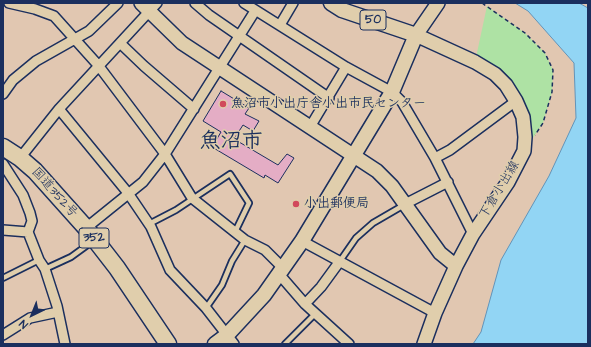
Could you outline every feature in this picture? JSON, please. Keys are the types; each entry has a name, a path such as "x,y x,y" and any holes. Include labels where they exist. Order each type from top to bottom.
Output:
{"highway":[{"name":"国道352号","path":"4,151 20,158 35,172 90,234 117,268 168,344"}],"main road":[{"name":"50","path":"331,3 342,10 416,35"},
{"path":"215,344 230,339 281,272 302,241 392,92 416,35"}],"street":[{"path":"9,3 35,9 54,16 77,39 166,154 192,198 245,240 265,250 305,304 349,344"},
{"path":"3,94 13,80 36,61 89,31 118,3"},
{"path":"195,3 209,15 329,98"},
{"path":"244,3 346,66 392,92 402,102 448,182 473,234"},
{"path":"280,24 293,3"},
{"path":"416,35 438,3"},
{"path":"20,158 58,109 120,43 149,6 182,43 219,69 377,171 392,186 440,253 456,266"},
{"path":"90,234 128,193 143,182 166,154 255,11"},
{"name":"下倉小出線","path":"416,35 475,62 494,74 506,85 516,101 523,117 525,128 524,151 508,182 473,234 456,266 435,313 424,344"},
{"path":"120,43 194,110"},
{"path":"310,127 329,98 346,66"},
{"path":"435,158 450,150 516,101"},
{"path":"58,109 128,193 149,224 170,270 206,308 230,339"},
{"path":"3,164 23,196 30,213 32,221 28,232 39,260 45,269 58,312 65,344"},
{"path":"405,204 448,182"},
{"path":"3,230 28,232"},
{"path":"302,241 435,313"},
{"path":"305,304 321,287 340,261"},
{"path":"3,335 30,318 58,312"}],"lane":[{"path":"149,224 176,210 230,174 249,203 235,232"},
{"path":"340,261 356,238 373,223 405,204"},
{"path":"45,269 71,257 90,234"},
{"path":"206,308 222,285 232,261 245,240"},
{"path":"3,278 39,260"},
{"path":"285,344 316,313"}],"path":[{"path":"482,3 525,33 545,52 553,70 552,92 543,123 524,151"}],"green space":[{"path":"487,6 525,33 545,53 553,70 552,92 543,123 524,151 516,101 475,62"}],"water":[{"path":"515,3 579,3 588,8 588,344 473,344 481,332 501,260 549,176 576,118 574,63 528,11"}],"building":[{"path":"221,91 249,108 245,114 259,121 253,131 243,125 234,139 278,165 287,154 294,158 278,183 265,175 264,178 212,147 221,132 203,121"}],"place":[{"name":"魚沼市小出庁舎小出市民センター","path":"223,104"},
{"name":"小出郵便局","path":"296,204"}],"district":[{"name":"魚沼市","path":"231,143"}]}
